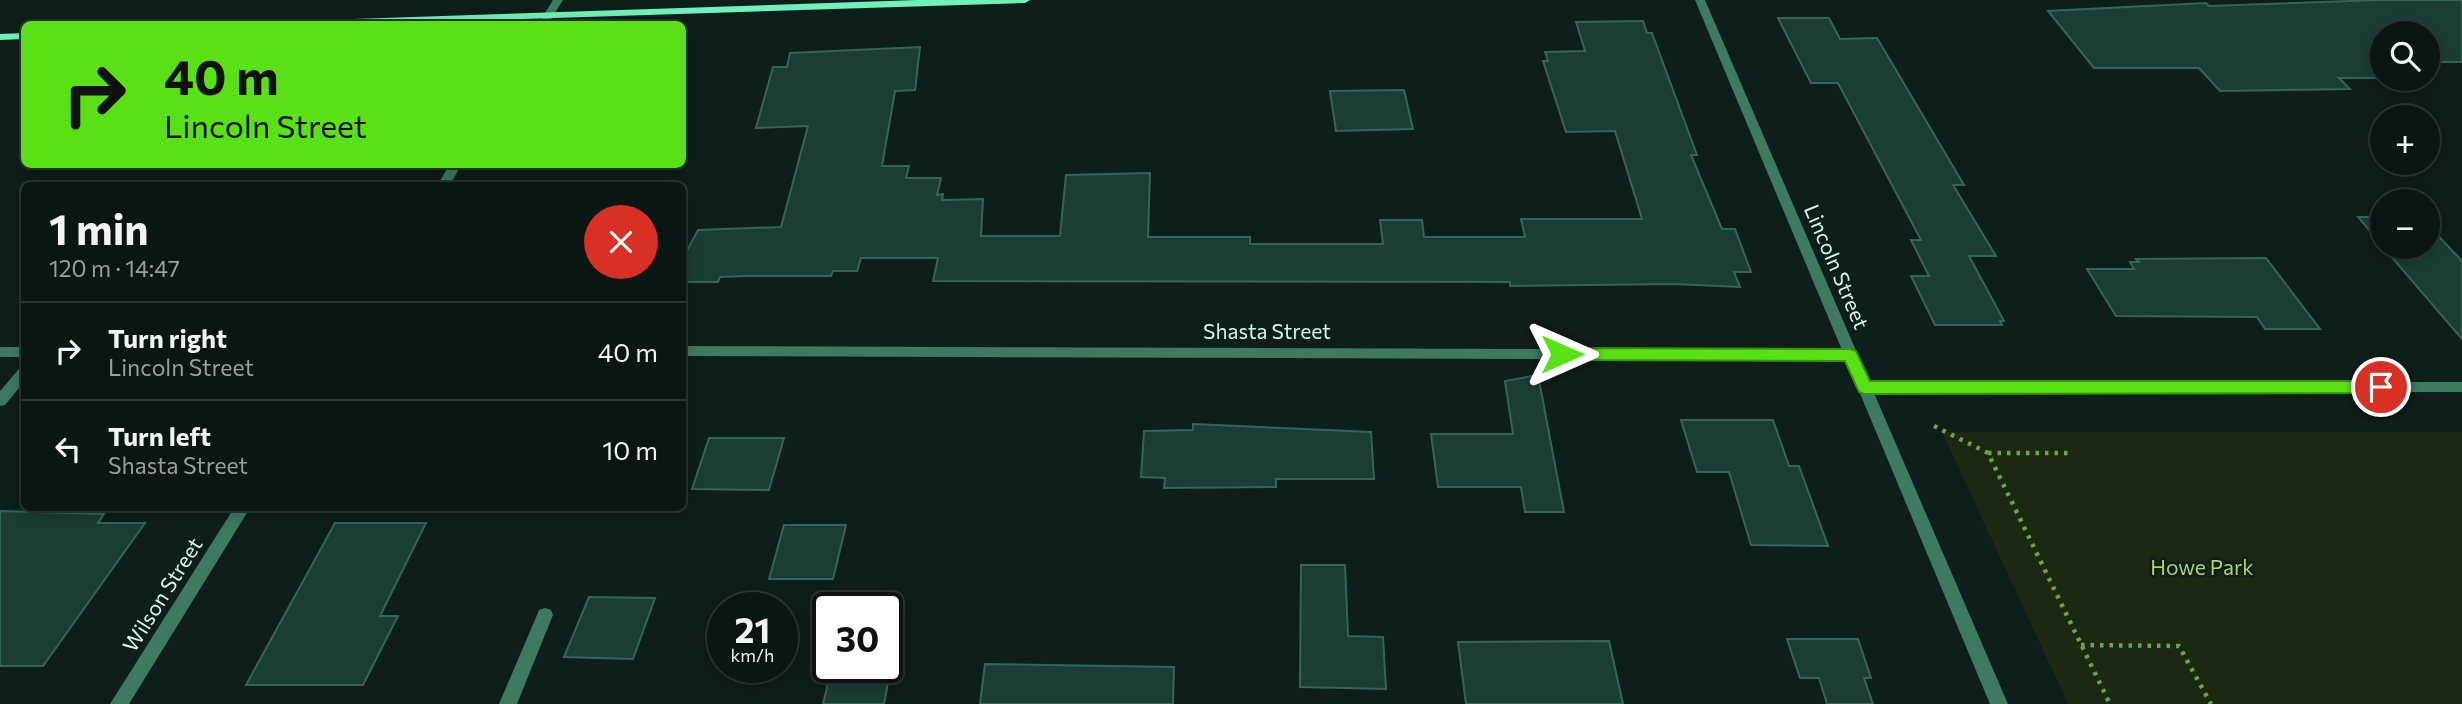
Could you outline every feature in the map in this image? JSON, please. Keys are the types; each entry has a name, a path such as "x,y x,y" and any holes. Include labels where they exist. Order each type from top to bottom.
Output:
{"street":[{"path":"545,21 558,0"},
{"path":"371,21 1026,0"},
{"name":"Lincoln Street","path":"1700,0 1999,704"},
{"path":"0,37 21,36"},
{"name":"Shasta Street","path":"686,351 1850,355"},
{"path":"0,352 21,352"},
{"path":"0,401 21,376"},
{"path":"1864,387 2462,387"},
{"name":"Wilson Street","path":"120,704 240,511"},
{"path":"508,704 545,615"}],"path":[{"path":"1934,426 1988,453 2071,453"},
{"path":"1988,453 2110,704"},
{"path":"2081,645 2179,646 2211,704"}],"green space":[{"name":"Howe Park","path":"1942,432 2462,432 2462,704 2068,704"}],"building":[{"path":"2462,0 2462,62 2440,62 2440,21 2370,21 2370,78 2339,78 2350,89 2220,91 2199,68 2094,68 2048,11 2206,3 2209,6"},
{"path":"1778,18 1829,18 1840,39 1877,38 1964,185 1953,185 1996,256 1969,256 2004,321 2000,321 2002,325 1935,325 1911,276 1929,276 1911,240 1921,240 1838,83 1811,83"},
{"path":"1643,21 1647,33 1652,33 1697,155 1691,155 1722,229 1735,229 1751,272 1734,272 1740,287 1674,284 1510,286 1510,282 933,281 938,258 861,258 857,271 833,271 831,276 720,277 718,282 686,282 686,252 698,230 781,227 808,126 756,128 773,67 787,67 790,53 920,47 915,90 895,91 882,166 909,166 906,178 941,178 937,195 943,194 942,200 983,199 981,236 1060,236 1066,175 1150,173 1148,237 1250,237 1250,244 1383,244 1380,220 1422,220 1424,237 1525,237 1521,219 1642,219 1615,131 1566,132 1543,61 1548,61 1545,52 1585,51 1576,22"},
{"path":"1404,90 1413,129 1336,131 1330,91"},
{"path":"2358,217 2370,217 2370,231"},
{"path":"2440,238 2462,261 2462,339 2393,259 2440,259"},
{"path":"2266,258 2320,329 2265,329 2257,317 2116,316 2087,269 2134,269 2130,262 2139,262 2136,259"},
{"path":"1538,375 1564,512 1525,512 1521,487 1438,487 1431,434 1513,434 1505,381"},
{"path":"1681,420 1773,420 1789,466 1799,466 1828,546 1751,545 1729,472 1697,472"},
{"path":"1193,424 1371,432 1374,479 1276,479 1276,487 1164,488 1165,478 1141,477 1144,431 1193,430"},
{"path":"709,438 784,438 769,490 692,489"},
{"path":"0,511 104,514 98,523 145,523 43,666 0,666"},
{"path":"335,523 426,523 380,616 398,616 363,685 246,685"},
{"path":"784,525 846,525 833,579 769,579"},
{"path":"1301,565 1345,565 1348,636 1383,637 1386,689 1300,687"},
{"path":"589,597 655,598 633,659 564,657"},
{"path":"1787,639 1858,639 1871,678 1864,678 1873,704 1827,704 1819,678 1800,678"},
{"path":"1609,641 1623,704 1466,704 1458,642"},
{"path":"985,664 1174,667 1173,704 980,704"},
{"path":"828,683 888,683 884,704 823,704"}],"route":[{"path":"1562,354 1850,355 1864,387 2381,387"}]}
